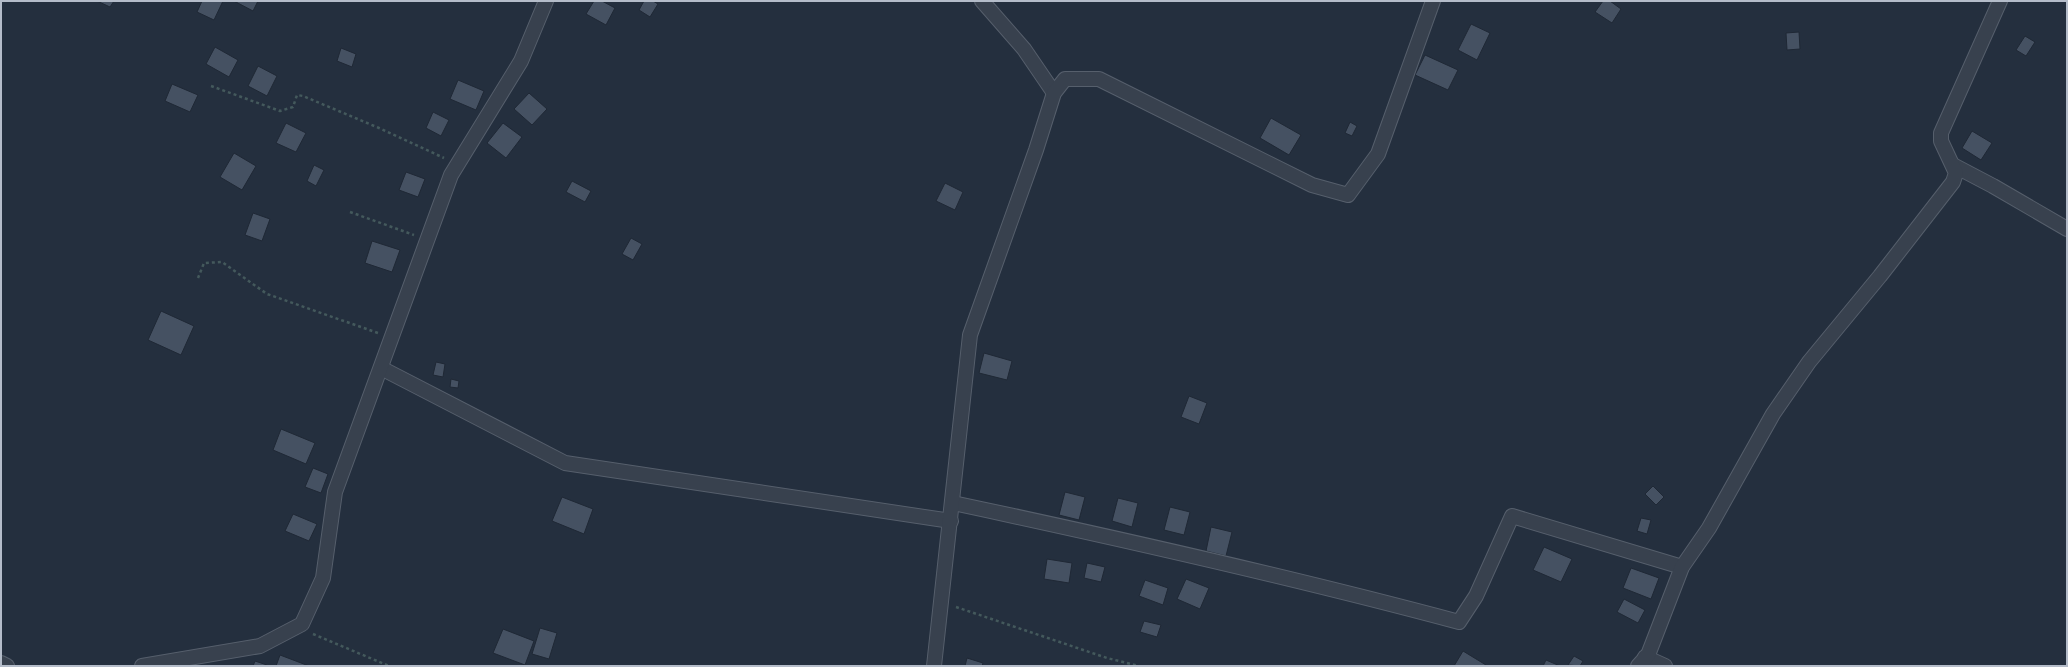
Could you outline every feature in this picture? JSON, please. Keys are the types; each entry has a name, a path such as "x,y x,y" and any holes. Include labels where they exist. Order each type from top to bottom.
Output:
{"street":[{"path":"142,666 260,646 302,624 323,578 335,492 451,175 521,61 546,1"},
{"path":"982,1 1024,49 1054,93"},
{"path":"934,666 951,521 970,335 1036,150 1054,93 1065,80 1099,80 1312,185 1348,196 1378,154 1433,1"},
{"path":"1665,666 1642,662 1682,566 1709,528 1773,414 1809,362 1880,276 1953,182 1956,173 1941,141 1941,133 2000,1"},
{"path":"1953,165 1993,186 2067,229"},
{"path":"381,368 565,464 951,521"},
{"path":"952,503 1152,546 1337,589 1459,622 1476,596 1512,516 1682,566"},
{"path":"1,663 7,666"}],"path":[{"path":"211,86 280,111 293,106 297,95 304,96 379,128 457,164"},
{"path":"350,212 427,239"},
{"path":"198,278 204,263 222,262 267,294 305,309 372,330 391,340"},
{"path":"942,603 1107,658 1139,666"},
{"path":"296,627 389,666"}],"building":[{"path":"97,1 114,1 110,7"},
{"path":"202,1 223,1 214,20 197,12"},
{"path":"234,1 258,1 253,11"},
{"path":"594,1 602,1 615,8 606,25 586,14"},
{"path":"644,1 653,1 658,4 650,17 639,10"},
{"path":"1603,1 1610,1 1621,9 1612,23 1595,12"},
{"path":"1471,24 1490,33 1477,60 1458,50"},
{"path":"1799,32 1800,49 1787,50 1786,33"},
{"path":"2025,36 2035,42 2026,56 2016,50"},
{"path":"215,47 238,60 229,77 206,64"},
{"path":"341,48 356,54 352,67 337,61"},
{"path":"1425,55 1458,70 1448,90 1415,75"},
{"path":"258,66 277,76 267,96 248,86"},
{"path":"458,80 484,91 476,110 450,99"},
{"path":"172,84 198,95 190,112 165,101"},
{"path":"529,93 547,109 532,125 514,109"},
{"path":"433,112 449,120 441,136 426,128"},
{"path":"1271,118 1301,135 1289,155 1260,138"},
{"path":"1350,122 1357,126 1352,136 1345,133"},
{"path":"286,123 306,133 296,152 276,143"},
{"path":"503,123 522,137 506,158 487,143"},
{"path":"1972,131 1992,143 1981,160 1962,148"},
{"path":"234,153 256,166 242,190 220,177"},
{"path":"314,165 324,170 316,186 307,181"},
{"path":"406,172 425,179 418,197 399,190"},
{"path":"572,181 591,191 585,202 566,192"},
{"path":"945,183 963,192 955,210 936,201"},
{"path":"253,213 270,219 262,241 245,235"},
{"path":"631,238 642,244 633,260 622,254"},
{"path":"372,241 400,250 392,272 365,263"},
{"path":"161,311 194,326 181,355 148,340"},
{"path":"984,353 1012,361 1007,380 979,373"},
{"path":"436,362 445,364 443,377 433,375"},
{"path":"451,379 459,381 458,388 450,387"},
{"path":"1189,396 1207,403 1199,424 1181,417"},
{"path":"281,429 315,443 306,464 273,450"},
{"path":"313,468 328,474 321,493 305,487"},
{"path":"1653,486 1664,497 1656,505 1645,494"},
{"path":"1065,492 1085,497 1079,520 1059,515"},
{"path":"562,497 593,509 584,534 552,521"},
{"path":"1118,498 1138,503 1132,527 1112,521"},
{"path":"1170,507 1190,512 1184,535 1164,530"},
{"path":"293,514 317,524 309,541 285,531"},
{"path":"1641,518 1651,520 1647,534 1637,531"},
{"path":"1211,527 1232,532 1226,556 1206,551"},
{"path":"1544,547 1572,559 1561,582 1533,570"},
{"path":"1047,559 1072,563 1069,583 1044,579"},
{"path":"1087,563 1105,567 1101,582 1084,578"},
{"path":"1631,568 1659,578 1651,599 1623,588"},
{"path":"1186,579 1209,588 1200,609 1177,599"},
{"path":"1145,580 1168,588 1163,605 1139,596"},
{"path":"1624,599 1645,610 1638,623 1617,612"},
{"path":"1144,621 1161,625 1157,637 1140,632"},
{"path":"540,628 557,633 549,659 532,654"},
{"path":"503,629 534,641 525,665 493,653"},
{"path":"1463,651 1486,665 1454,666"},
{"path":"280,655 309,666 276,666"},
{"path":"1574,656 1583,661 1580,666 1568,665"},
{"path":"967,658 983,663 982,666 965,666"},
{"path":"1546,660 1560,666 1543,666"},
{"path":"255,661 267,665 253,666"}]}
